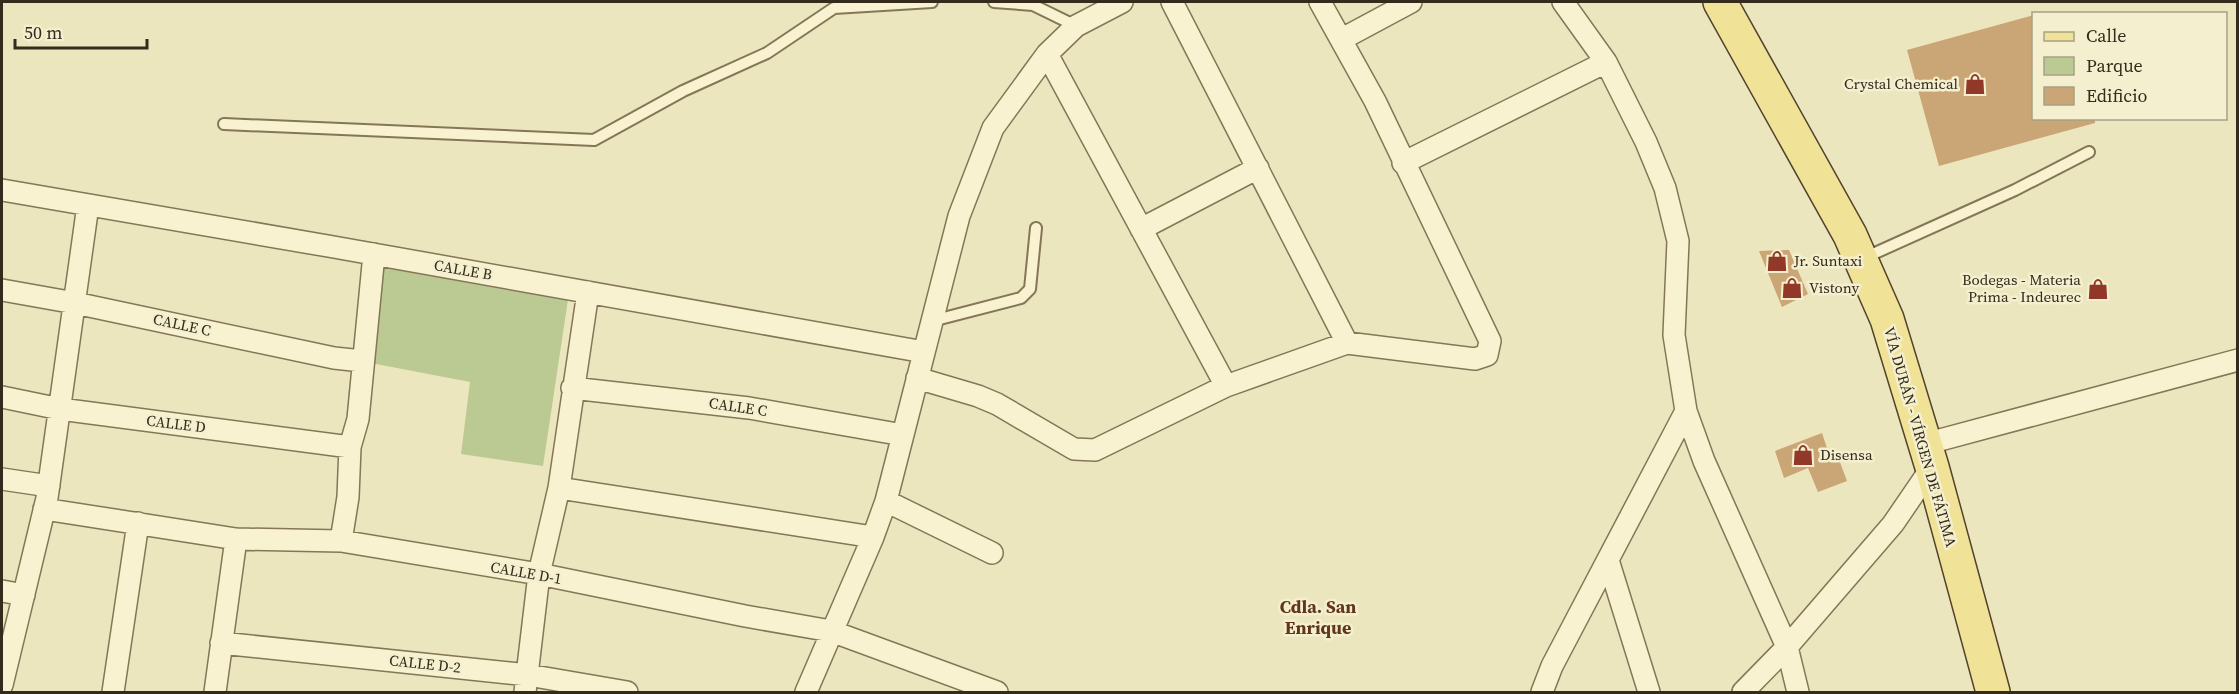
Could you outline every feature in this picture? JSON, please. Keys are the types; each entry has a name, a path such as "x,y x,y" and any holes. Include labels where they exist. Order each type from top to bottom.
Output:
{"main road":[{"name":"VÍA DURÁN - VÍRGEN DE FÁTIMA","path":"1719,2 1861,259 1887,319 1929,456 1993,693"}],"street":[{"path":"806,693 873,537 886,501 959,216 993,128 1047,54 1076,26 1122,2"},
{"path":"1172,2 1347,343"},
{"path":"917,378 997,404 1074,449 1095,450 1226,386 1347,343 1475,359 1487,355 1490,341 1375,101 1320,2"},
{"path":"1342,39 1411,2"},
{"path":"1565,2 1606,62 1646,141 1665,189 1678,241 1674,335 1686,411 1704,461 1787,647 1798,693"},
{"path":"1047,54 1226,386"},
{"path":"1403,163 1606,62"},
{"path":"1141,229 1258,168"},
{"name":"CALLE B","path":"2,190 924,352"},
{"path":"2,685 49,486 88,205"},
{"path":"341,541 348,496 350,447 358,419 374,254"},
{"name":"CALLE C","path":"2,290 75,303 334,358 362,361"},
{"path":"527,684 538,574 559,488 588,292"},
{"path":"1743,693 1787,647 1893,524 1929,456 2238,360"},
{"name":"CALLE C","path":"572,388 749,408 903,435"},
{"name":"CALLE D","path":"2,398 60,409 350,447"},
{"path":"1542,693 1552,666 1686,411"},
{"path":"2,479 49,486"},
{"path":"559,488 873,537"},
{"path":"886,501 992,553"},
{"name":"CALLE D-1","path":"44,509 236,538 341,541 538,574 831,631 997,693"},
{"path":"113,693 138,523"},
{"path":"214,693 236,538"},
{"path":"1608,560 1649,693"},
{"path":"2,591 24,595"},
{"name":"CALLE D-2","path":"221,643 527,684 627,693"}],"lane":[{"path":"224,124 594,140 683,91 767,53 834,8 932,2"},
{"path":"994,2 1032,5 1076,26"},
{"path":"1861,259 2015,190 2089,152"},
{"path":"932,321 1021,298 1030,289 1036,228"}],"green space":[{"path":"384,261 569,293 543,466 461,454 470,382 371,363"}],"building":[{"name":"Crystal Chemical","path":"2032,16 2032,120 2095,120 2095,123 1939,166 1907,50"},
{"path":"1789,250 1808,294 1782,307 1759,251"},
{"name":"Disensa","path":"1822,433 1831,460 1838,457 1847,481 1818,492 1808,468 1784,478 1775,451"}],"place":[{"name":"Crystal Chemical","path":"1975,84"},
{"name":"Jr. Suntaxi","path":"1777,261"},
{"name":"Vistony","path":"1792,288"},
{"name":"Bodegas - Materia Prima - Indeurec","path":"2098,289"},
{"name":"Disensa","path":"1803,455"}],"district":[{"name":"Cdla. San Enrique","path":"1318,617"}]}
